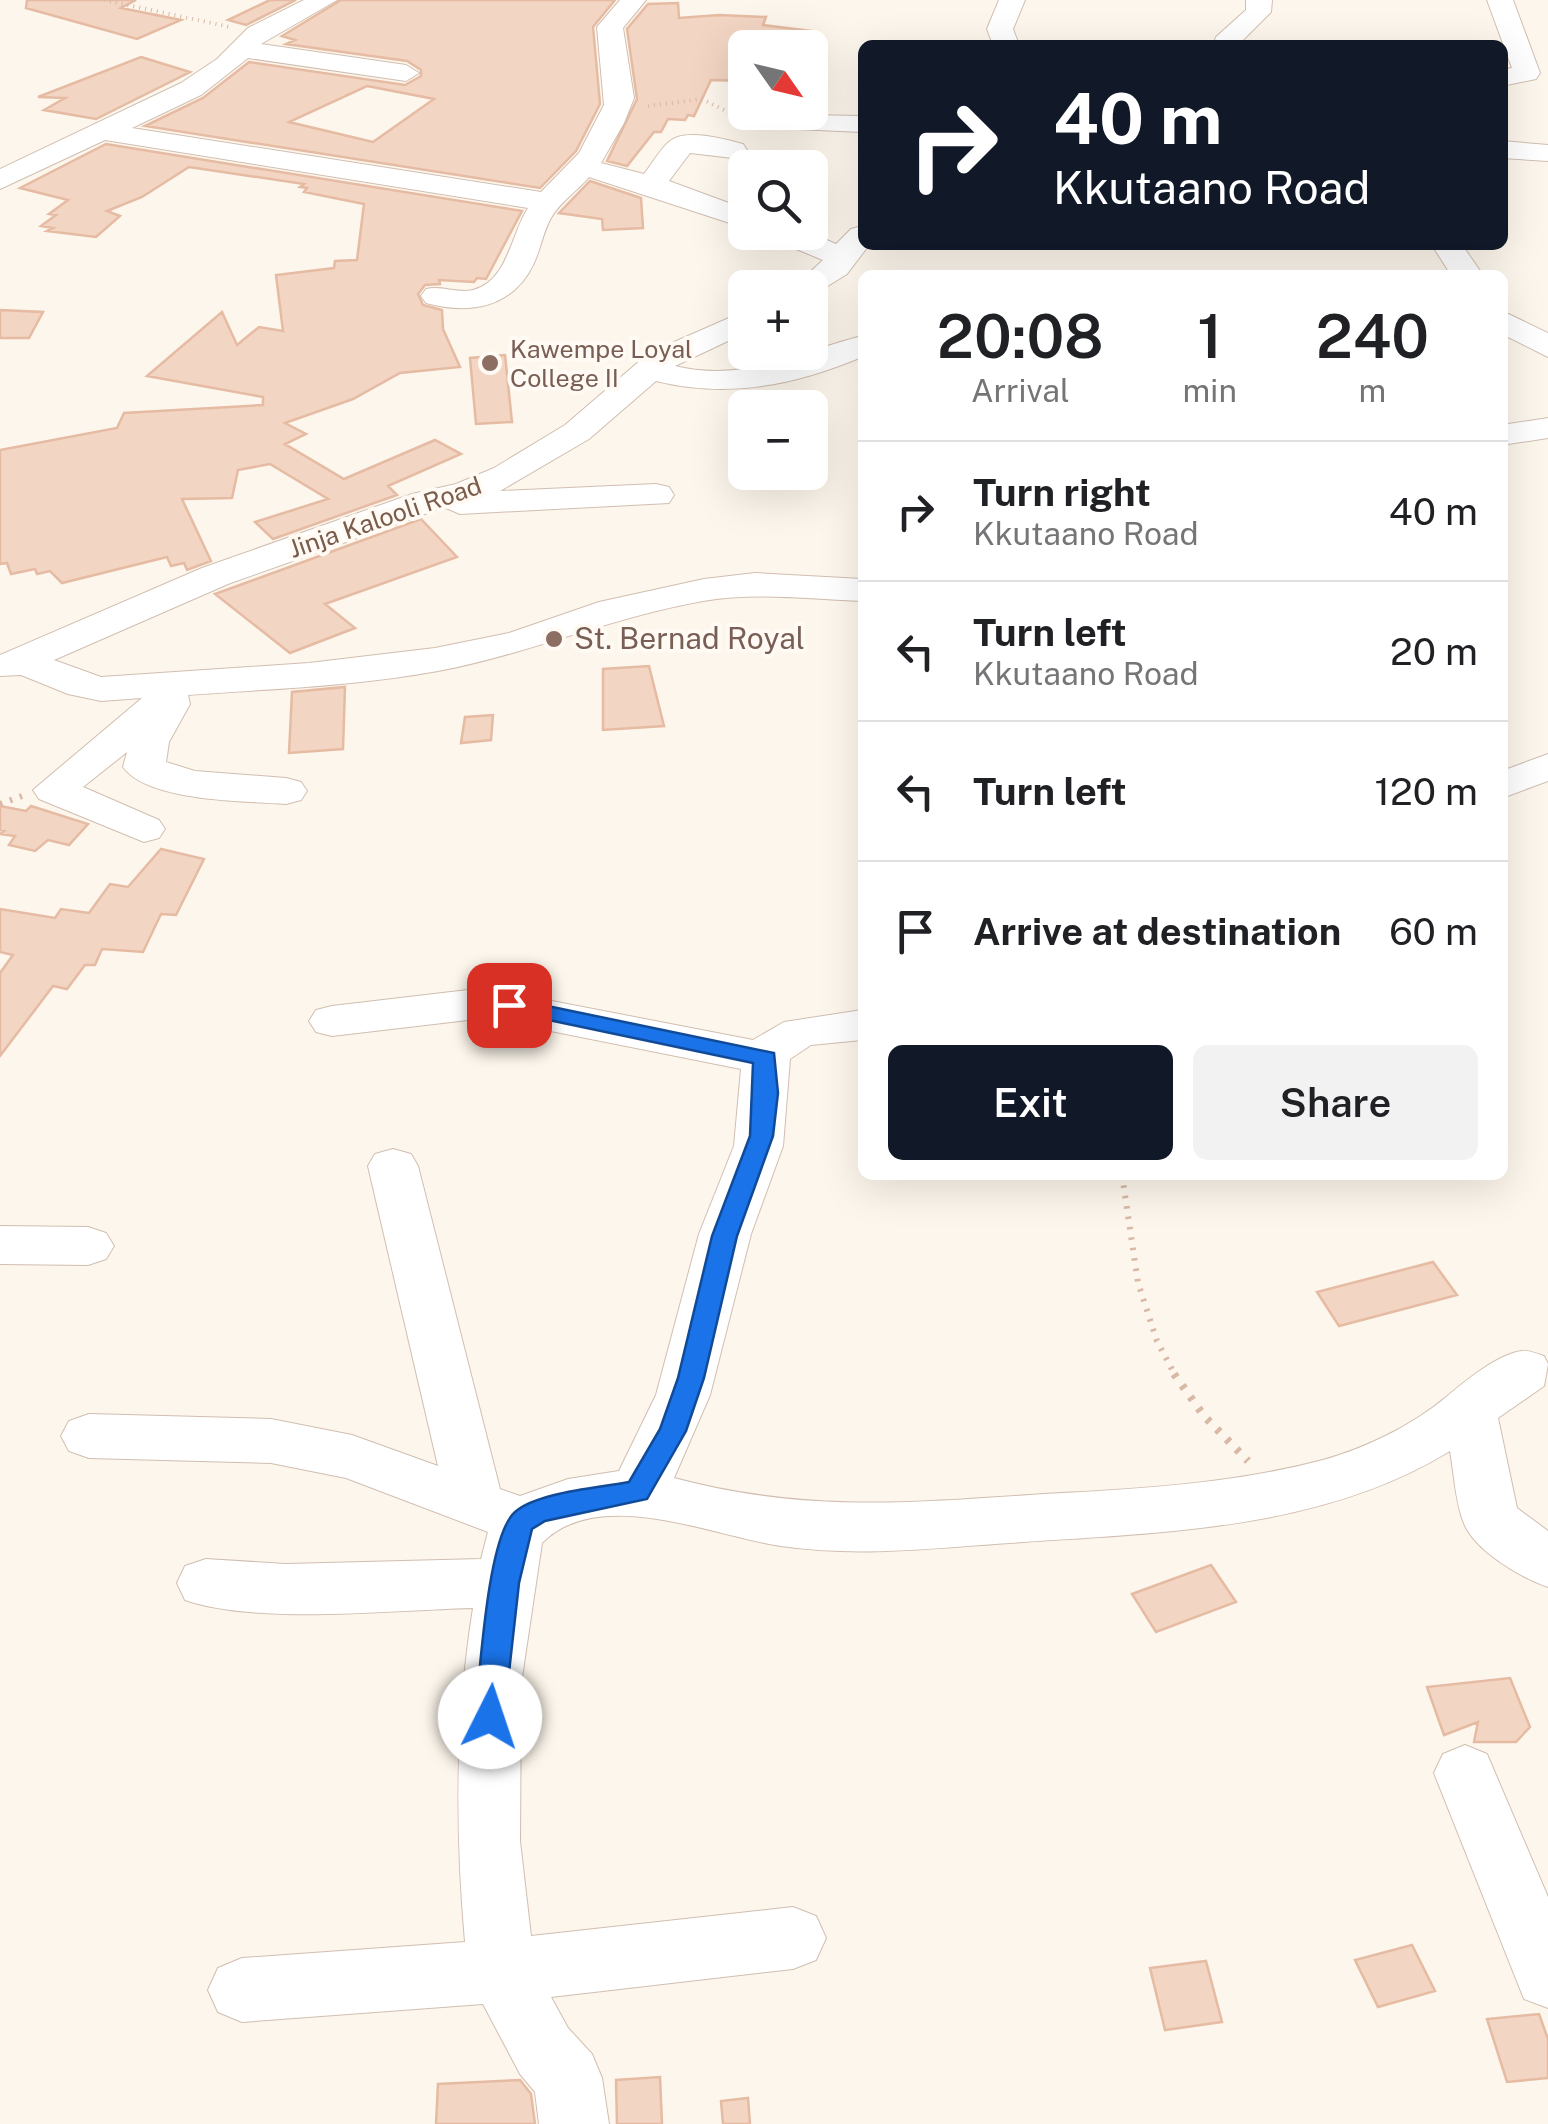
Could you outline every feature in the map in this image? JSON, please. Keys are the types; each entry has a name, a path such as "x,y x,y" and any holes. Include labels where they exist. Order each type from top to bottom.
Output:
{"street":[{"path":"0,180 191,89 226,66 249,41 324,0"},
{"path":"436,296 478,298 505,283 523,257 538,215 550,195 583,167 617,111 620,98 610,27 634,0"},
{"path":"1004,40 1000,30 1012,0"},
{"path":"1228,40 1258,12 1259,0"},
{"path":"1500,0 1527,73 1508,77"},
{"path":"249,41 406,73"},
{"path":"828,123 858,124"},
{"path":"100,131 548,202"},
{"path":"652,185 680,147 687,144 734,150"},
{"path":"1508,150 1548,153"},
{"path":"583,167 652,185 728,212"},
{"path":"828,274 851,246"},
{"path":"1449,250 1464,270"},
{"path":"1508,323 1548,346"},
{"name":"Jinja Kalooli Road","path":"11,665 215,576 468,492 577,432 679,349 728,328"},
{"path":"649,370 702,381 755,379 794,372 858,348"},
{"path":"1508,434 1548,428"},
{"path":"437,500 470,504 656,495"},
{"path":"11,665 82,686 170,691 434,660 519,642 612,610 704,590 755,584 858,590"},
{"path":"170,691 170,705 149,742 144,767 161,776 204,784 286,791"},
{"path":"144,829 54,790 170,691"},
{"path":"1508,783 1548,766"},
{"path":"332,1022 485,1002 766,1058"},
{"path":"637,1492 672,1431 691,1378 724,1236 762,1136 766,1058 782,1040 800,1033 858,1026"},
{"path":"393,1166 498,1512 514,1537 491,1684 488,1841 502,1970 544,2051 568,2078 574,2124"},
{"path":"0,1245 88,1246"},
{"path":"89,1436 271,1441 352,1457 498,1512 538,1511 637,1492 768,1521 834,1528 905,1528 1108,1514 1282,1491 1362,1470 1391,1458 1526,1371"},
{"path":"1469,1408 1490,1520 1548,1563"},
{"path":"206,1583 286,1588 504,1583"},
{"path":"1465,1773 1548,1977"},
{"path":"242,1990 502,1970 793,1938"}],"path":[{"path":"104,0 249,41"},
{"path":"617,111 690,98 702,99 728,115"},
{"path":"1124,1180 1129,1197 1132,1252 1150,1328 1178,1386 1232,1446 1282,1491"}],"building":[{"path":"27,0 136,0 121,8 181,20 137,39 26,8"},
{"path":"270,0 296,0 246,25 228,20"},
{"path":"341,0 615,0 593,27 600,104 576,151 540,188 145,126 203,98 249,62 405,85 421,76 421,70 407,61 286,44 295,40 282,36","holes":["367,86 434,99 373,142 289,122"]},
{"path":"678,3 679,18 766,17 763,25 804,30 728,30 728,80 711,80 694,116 668,119 661,132 654,132 627,166 607,161 637,99 627,29 648,4"},
{"path":"141,57 190,72 96,119 44,110 65,98 38,97"},
{"path":"106,144 522,211 486,279 439,280 440,284 425,285 418,294 423,305 442,310 443,329 460,367 400,373 353,399 285,423 306,434 285,444 344,479 435,440 461,454 388,486 397,495 273,539 255,522 328,499 270,464 238,470 232,498 182,499 211,561 187,570 184,563 171,566 167,557 62,583 50,571 37,574 35,569 11,574 7,563 0,564 0,450 117,428 124,413 263,405 263,397 147,376 222,312 237,345 259,327 283,331 276,275 334,268 335,261 357,260 364,204 304,192 307,188 300,187 304,184 189,167 142,197 107,211 120,216 96,237 47,231 53,228 41,226 56,215 49,214 68,200 20,188"},
{"path":"590,181 641,198 643,228 603,230 602,219 559,213"},
{"path":"0,310 43,312 29,338 0,338"},
{"path":"505,355 512,422 476,424 470,358"},
{"path":"421,519 457,557 325,604 355,628 290,653 215,594"},
{"path":"649,666 664,726 603,730 603,669"},
{"path":"345,687 343,749 289,753 292,692"},
{"path":"493,715 491,740 461,743 465,717"},
{"path":"0,806 26,811 31,806 88,824 69,845 48,840 35,851 9,845 15,836 0,834 4,831 0,830"},
{"path":"161,849 204,859 176,915 161,914 143,952 102,949 95,965 85,965 67,989 53,986 0,1056 0,973 13,955 0,952 0,909 55,918 61,909 89,913 110,884 128,887"},
{"path":"1433,1262 1457,1295 1339,1326 1317,1292"},
{"path":"1211,1565 1236,1602 1156,1632 1132,1594"},
{"path":"1510,1678 1530,1727 1516,1742 1474,1742 1478,1722 1444,1735 1427,1687"},
{"path":"1412,1945 1435,1991 1378,2007 1355,1960"},
{"path":"1206,1961 1222,2022 1165,2030 1150,1968"},
{"path":"1539,2014 1548,2039 1548,2078 1507,2082 1487,2019"},
{"path":"660,2077 662,2124 617,2124 616,2080"},
{"path":"520,2080 531,2094 535,2124 436,2124 438,2084"},
{"path":"748,2098 750,2124 723,2124 721,2101"}],"place":[{"name":"Kawempe Loyal College II","path":"490,363"},
{"name":"St. Bernad Royal","path":"554,639"}],"route":[{"path":"490,1717 504,1583 514,1537 522,1521 538,1511 637,1492 656,1463 691,1378 724,1236 762,1136 766,1093 766,1058 509,1005"}]}
